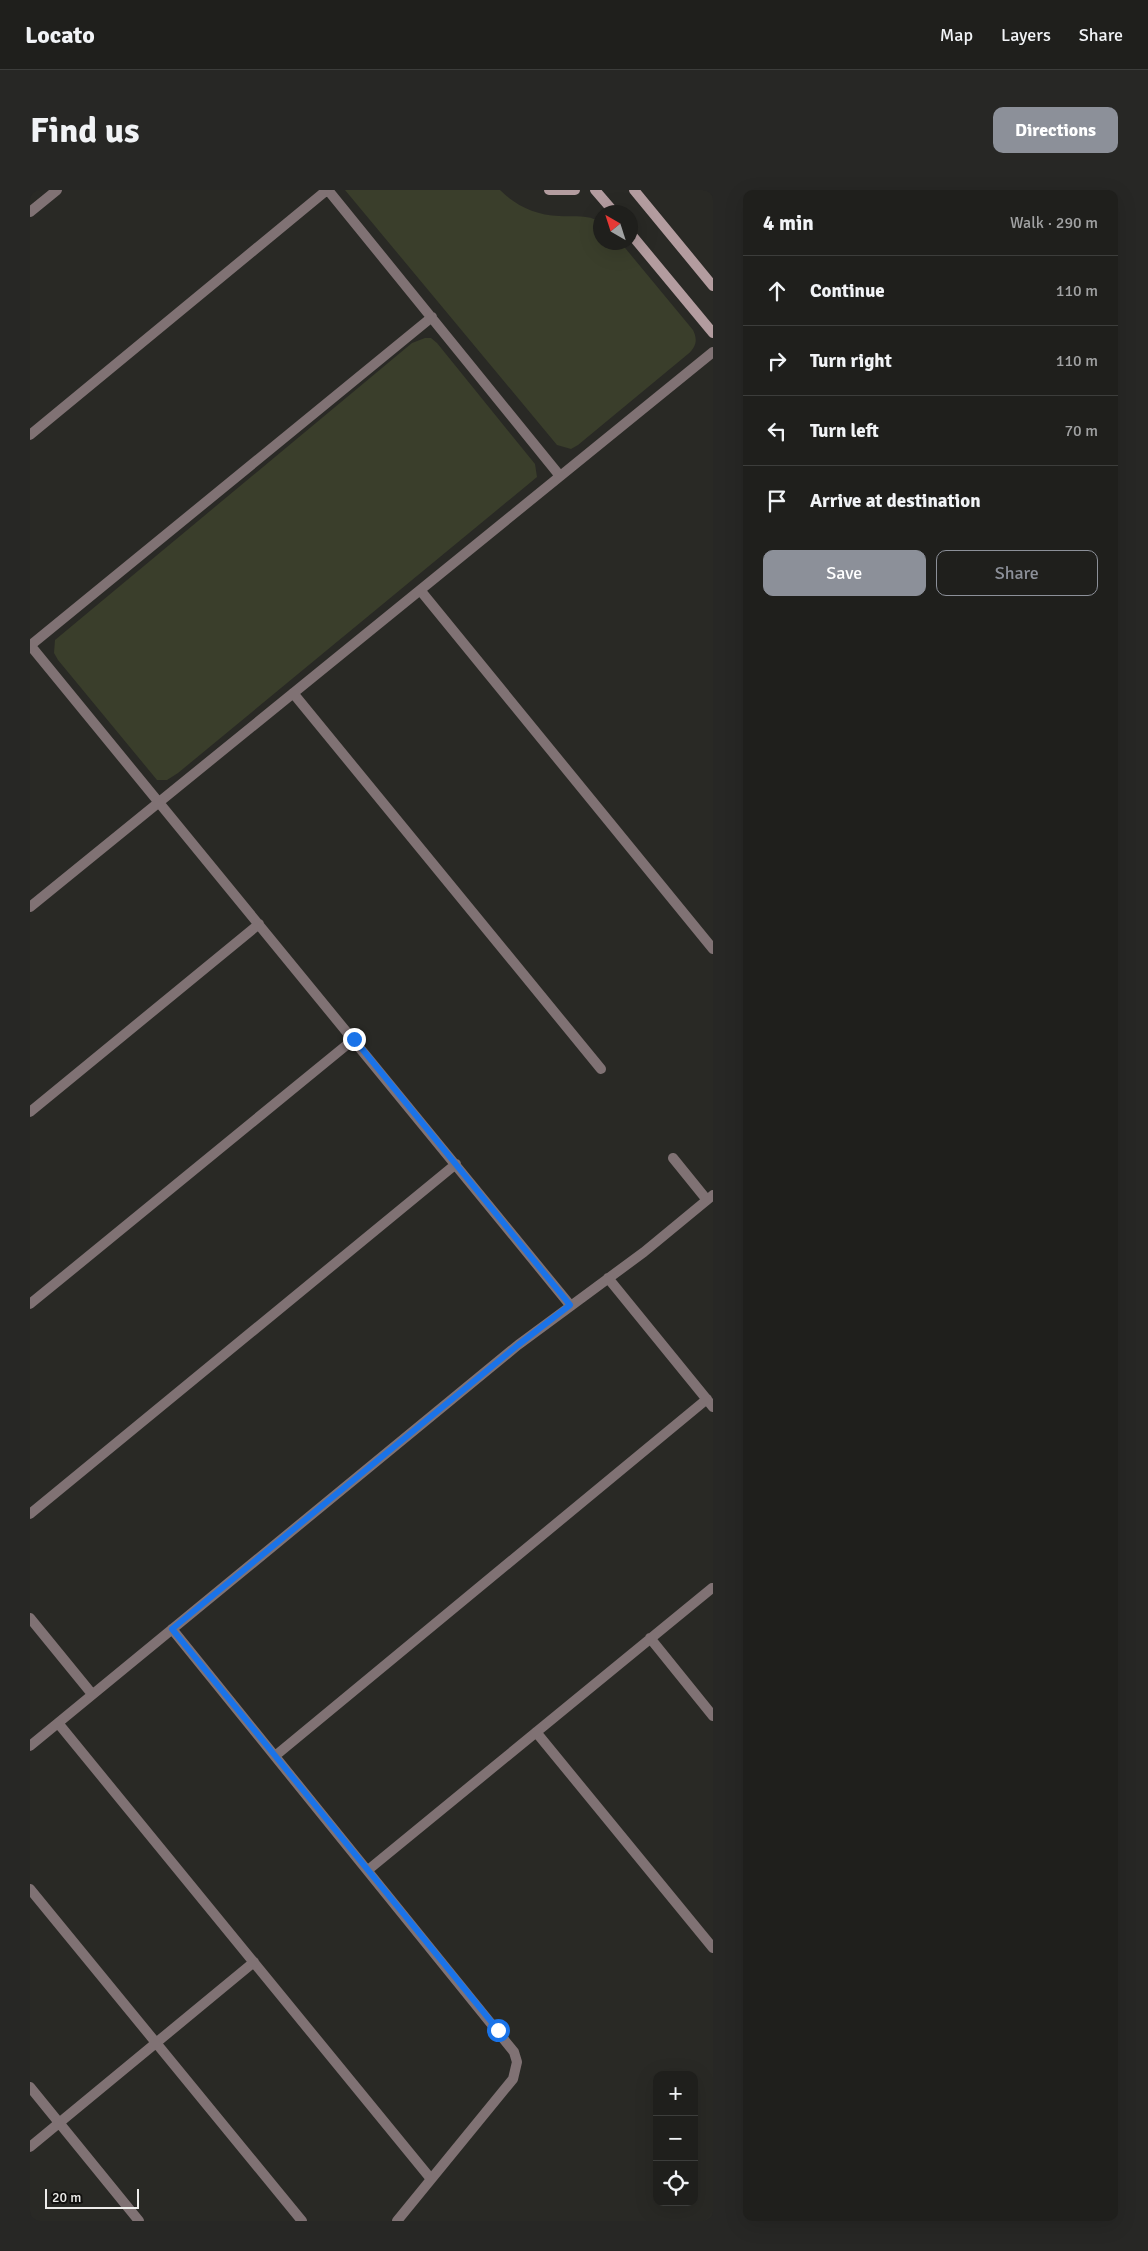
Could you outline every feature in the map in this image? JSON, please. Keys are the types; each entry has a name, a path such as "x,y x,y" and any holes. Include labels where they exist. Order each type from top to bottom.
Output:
{"street":[{"path":"30,212 57,190"},
{"path":"30,436 328,190 560,476"},
{"path":"549,190 575,190"},
{"path":"595,190 608,205"},
{"path":"634,190 713,286"},
{"path":"638,243 713,333"},
{"path":"432,317 30,645 570,1305"},
{"path":"30,907 713,352"},
{"path":"420,590 713,949"},
{"path":"293,693 600,1069"},
{"path":"30,1112 259,924"},
{"path":"30,1304 354,1039"},
{"path":"30,1746 518,1345 644,1252 710,1198 673,1158"},
{"path":"30,1514 456,1164"},
{"path":"275,1756 711,1404 608,1278"},
{"path":"368,1870 712,1588"},
{"path":"30,1618 92,1694"},
{"path":"172,1629 507,2041 517,2062 513,2079 399,2220"},
{"path":"650,1638 713,1716"},
{"path":"58,1722 431,2179"},
{"path":"536,1732 713,1948"},
{"path":"30,1889 302,2221"},
{"path":"30,2147 254,1962"},
{"path":"30,2087 139,2221"}],"green space":[{"path":"345,190 500,190 513,201 534,212 593,219 593,250 627,250 693,330 696,340 693,349 578,445 571,449 557,445"},
{"path":"425,338 431,338 437,343 535,464 537,477 178,773 167,780 157,780 58,660 54,653 55,640 412,343"}],"route":[{"path":"354,1039 570,1305 518,1345 172,1629 498,2030"}]}
